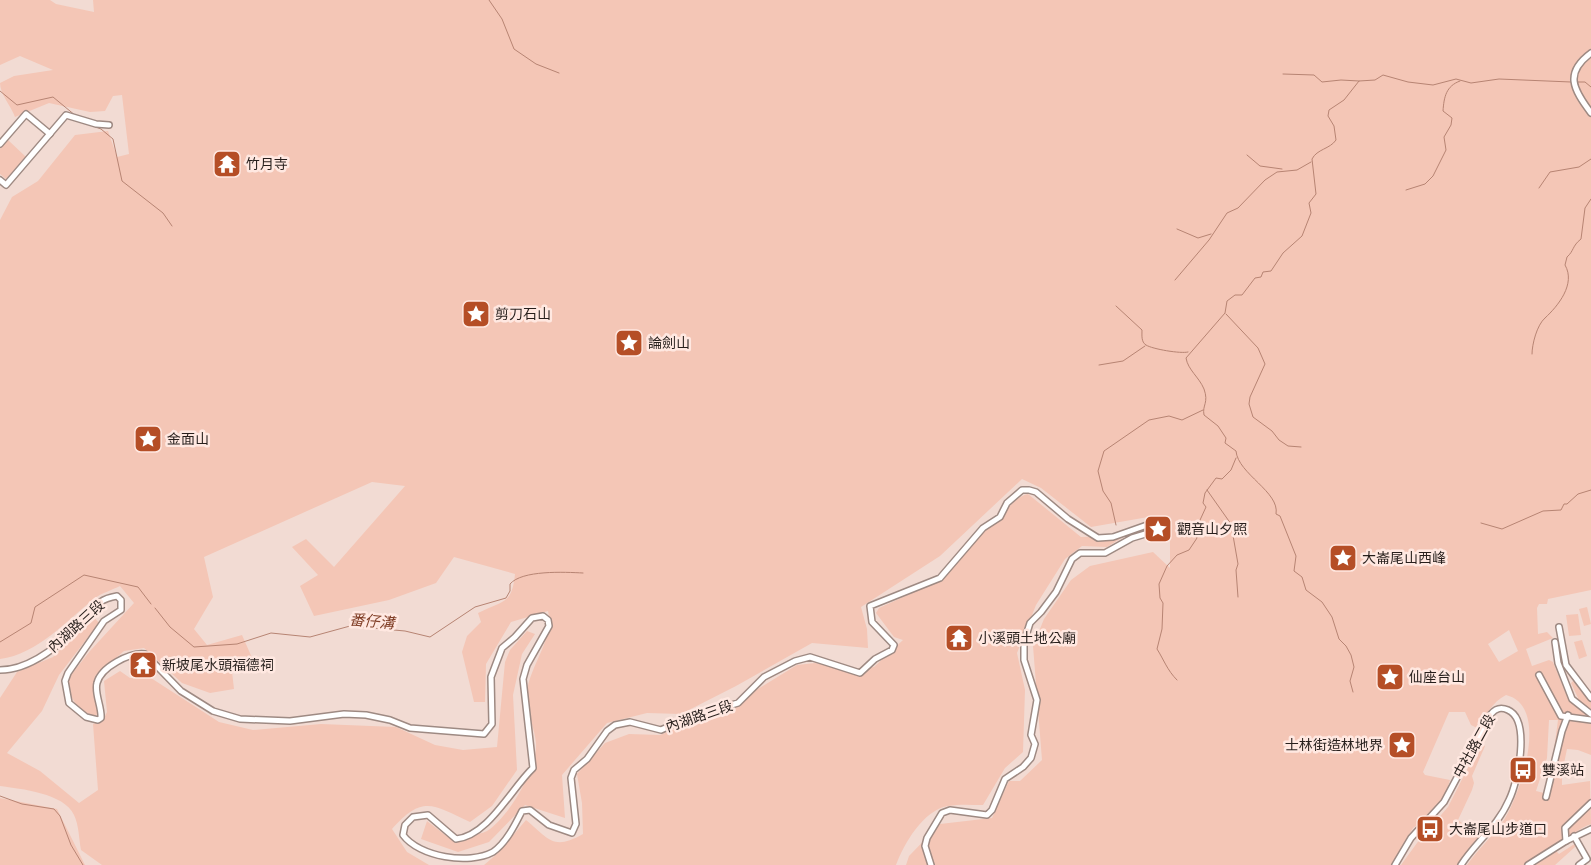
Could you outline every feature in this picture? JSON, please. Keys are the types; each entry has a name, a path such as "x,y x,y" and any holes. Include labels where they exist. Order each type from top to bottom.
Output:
{"street":[{"path":"1591,53 1574,69 1574,83 1591,113"},
{"path":"0,144 26,114 50,134"},
{"path":"0,180 6,185 66,115 82,121 109,125"},
{"name":"內湖路三段","path":"0,670 12,670 53,649 83,622 97,603 106,598 116,596 121,600 122,610 104,621 68,673 65,681 69,704 86,717 98,720 102,718 96,684 100,675 120,660 140,653 145,654 181,690 213,711 240,719 290,721 344,714 366,715 390,720 410,728 484,734 492,724 491,677 502,648 532,618 543,616 548,620 549,626 528,665 523,679 533,768 520,781 486,825 468,838 456,839 428,815 413,817 405,825 403,835 424,852 449,858 464,858 495,851 511,832 522,811 530,810 549,825 572,833 576,824 570,778 574,770 587,759 607,731 615,725 630,722 661,730 687,718 738,703 764,677 795,661 810,657 860,673 875,658 892,650 894,645 872,622 870,606 940,578 983,528 1000,517 1007,503 1022,490 1036,492 1068,519 1098,538 1113,537 1147,525 1153,526 1152,532 1132,538 1105,553 1080,553 1072,559 1056,592 1030,623 1024,642 1024,660 1037,700 1030,735 1034,744 1030,758 1023,767 1005,780 992,810 987,815 950,810 942,813 927,838 925,846 931,865"},
{"path":"1559,627 1566,665 1591,698"},
{"path":"1555,642 1558,663 1572,698 1591,714"},
{"path":"1538,675 1560,716 1568,715 1591,720"},
{"name":"中社路二段","path":"1395,865 1412,838 1444,802 1491,714 1495,710 1504,709 1515,714 1520,726 1515,782 1510,799 1498,820 1461,865"},
{"path":"1546,797 1562,731 1568,715"},
{"path":"1566,841 1565,828 1591,803"},
{"path":"1528,865 1574,836 1591,829"},
{"path":"1574,836 1587,859 1579,865"},
{"path":"464,858 465,865"}],"shaded area":[{"path":"0,0 50,0 56,4 94,12 93,0 1591,0 1591,590 1548,599 1547,604 1539,604 1537,608 1538,634 1547,632 1553,638 1526,649 1532,666 1549,660 1553,662 1569,701 1578,698 1571,683 1574,680 1591,700 1591,755 1578,750 1567,749 1562,773 1562,785 1590,781 1591,824 1525,865 1467,865 1504,820 1511,808 1524,772 1528,752 1529,733 1527,716 1519,703 1506,695 1493,705 1479,729 1471,725 1465,712 1449,712 1423,772 1425,775 1450,780 1446,793 1433,813 1413,828 1392,865 906,865 909,856 940,824 992,818 1009,781 1020,781 1042,760 1033,646 1044,619 1071,580 1090,566 1153,552 1170,568 1170,530 1154,516 1091,527 1041,488 1022,479 940,556 861,607 867,629 868,648 812,643 736,686 681,714 647,713 607,723 562,775 565,818 525,805 489,842 458,852 421,839 427,821 449,838 483,833 495,825 504,815 520,791 527,778 535,753 536,743 526,697 529,681 548,631 548,611 511,622 486,664 485,702 474,702 462,652 467,636 481,622 478,613 509,597 514,584 515,574 454,557 436,583 389,600 314,616 300,586 318,575 292,547 306,539 334,567 405,486 372,482 204,557 213,597 194,629 207,645 242,635 253,660 231,663 234,689 210,693 182,683 144,648 124,651 95,676 94,687 100,713 94,716 82,710 72,698 67,680 90,651 134,603 120,586 95,598 39,644 14,656 0,659 0,220 12,197 38,181 75,135 108,131 117,157 129,154 122,95 113,96 105,111 90,112 49,103 15,117 0,87 0,83 14,76 53,70 20,56 0,65","holes":["1509,630 1518,651 1499,662 1488,644","1549,720 1558,720 1552,765 1544,793 1536,791 1547,758"]},
{"path":"8,140 26,157 6,179 0,174 0,149"},
{"path":"1028,494 1081,537 1117,536 1120,539 1107,547 1082,546 1065,559 1036,605 1017,653 1025,690 1023,752 1005,768 983,805 948,806 930,814 909,838 896,865 484,865 498,853 526,820 546,837 558,842 565,842 583,834 582,803 577,774 605,743 629,734 660,735 735,703 797,665 815,663 851,670 874,667 903,640 894,637 876,613 879,608 934,583 980,531 994,524 1014,501"},
{"path":"1587,607 1591,624 1584,626 1579,609"},
{"path":"1578,614 1581,635 1569,636 1566,615"},
{"path":"93,616 99,623 59,675 42,711 7,753 40,771 79,803 98,790 93,724 103,720 107,712 104,681 120,671 130,678 151,678 219,722 253,730 321,724 396,727 435,745 463,750 497,747 505,662 510,650 527,631 535,634 522,654 513,695 517,770 492,806 470,822 447,811 429,806 412,811 392,829 407,852 429,865 102,865 81,850 76,819 69,808 52,797 41,793 0,786 0,698 17,672 53,657"},
{"path":"1582,640 1587,656 1579,659 1574,642"},
{"path":"1480,744 1485,746 1472,776 1474,783 1472,790 1458,820 1481,838 1459,865 1401,865 1448,807"},
{"path":"0,798 57,809 85,865 0,865"},
{"path":"1576,843 1575,847 1555,865 1531,865 1555,850 1559,854"}],"waterway":[{"path":"489,0 502,19 514,49 536,64 559,73"},
{"path":"1283,74 1314,75 1322,82 1359,81"},
{"path":"1353,692 1350,681 1354,667 1351,655 1339,639 1332,617 1322,602 1306,590 1302,577 1294,571 1296,556 1280,516 1276,514 1276,506 1272,498 1244,467 1238,459 1236,451 1225,443 1226,438 1218,426 1204,415 1206,401 1204,389 1186,358 1225,313 1227,301 1235,295 1242,295 1255,278 1261,277 1263,272 1271,271 1283,253 1302,236 1311,213 1309,203 1316,194 1312,159 1317,153 1336,140 1334,126 1328,116 1329,110 1344,100 1359,81 1375,80 1383,75 1408,82 1433,85 1456,79 1471,83 1499,79 1571,82"},
{"path":"1406,190 1425,184 1433,176 1446,150 1444,137 1451,125 1452,118 1443,111 1444,101 1449,89 1460,81"},
{"path":"1575,82 1585,82 1591,87"},
{"path":"0,91 17,105 53,97 76,116"},
{"path":"80,121 101,129 113,139 122,181 163,213 172,226"},
{"path":"1247,155 1260,166 1282,169"},
{"path":"1539,188 1550,172 1579,167 1591,159"},
{"path":"1175,280 1209,240 1227,213 1238,208 1265,180 1277,172 1297,170 1311,162"},
{"path":"1532,354 1537,330 1542,321 1560,301 1567,287 1568,272 1565,265 1567,257 1581,239 1585,208 1591,199"},
{"path":"1177,229 1198,238 1211,234"},
{"path":"1116,306 1142,330 1144,344 1167,351 1188,352"},
{"path":"1226,314 1258,348 1265,364 1250,397 1249,404 1253,417 1288,446 1301,447"},
{"path":"1099,365 1123,361 1145,346"},
{"path":"1116,525 1111,503 1103,491 1098,471 1104,451 1149,420 1169,416 1182,420 1203,410"},
{"path":"1177,680 1168,669 1157,649 1162,629 1163,603 1160,598 1159,584 1167,566 1177,555 1189,550 1197,538 1195,531 1206,507 1203,503 1205,493 1216,478 1222,479 1231,470 1236,458"},
{"path":"1207,490 1231,524 1238,564 1236,570 1238,597"},
{"path":"1481,523 1502,529 1543,511 1561,510 1564,504 1567,504 1578,494 1591,490"},
{"name":"番仔溝","path":"155,608 170,627 194,647 237,644 271,633 310,637 350,626 405,631 430,637 475,607 506,598 510,591 510,584 516,579 544,573 583,573"},
{"name":"番仔溝","path":"0,642 31,623 35,607 84,575 138,587 151,604"},
{"name":"番仔溝","path":"0,796 22,804 54,809 60,816 71,845 83,865"}],"place":[{"name":"竹月寺","path":"227,164"},
{"name":"剪刀石山","path":"476,314"},
{"name":"論劍山","path":"629,343"},
{"name":"金面山","path":"148,439"},
{"name":"觀音山夕照","path":"1158,529"},
{"name":"大崙尾山西峰","path":"1343,558"},
{"name":"小溪頭土地公廟","path":"959,638"},
{"name":"新坡尾水頭福德祠","path":"143,665"},
{"name":"仙座台山","path":"1390,677"},
{"name":"士林街造林地界","path":"1402,745"},
{"name":"雙溪站","path":"1523,770"},
{"name":"大崙尾山步道口","path":"1430,829"}]}
